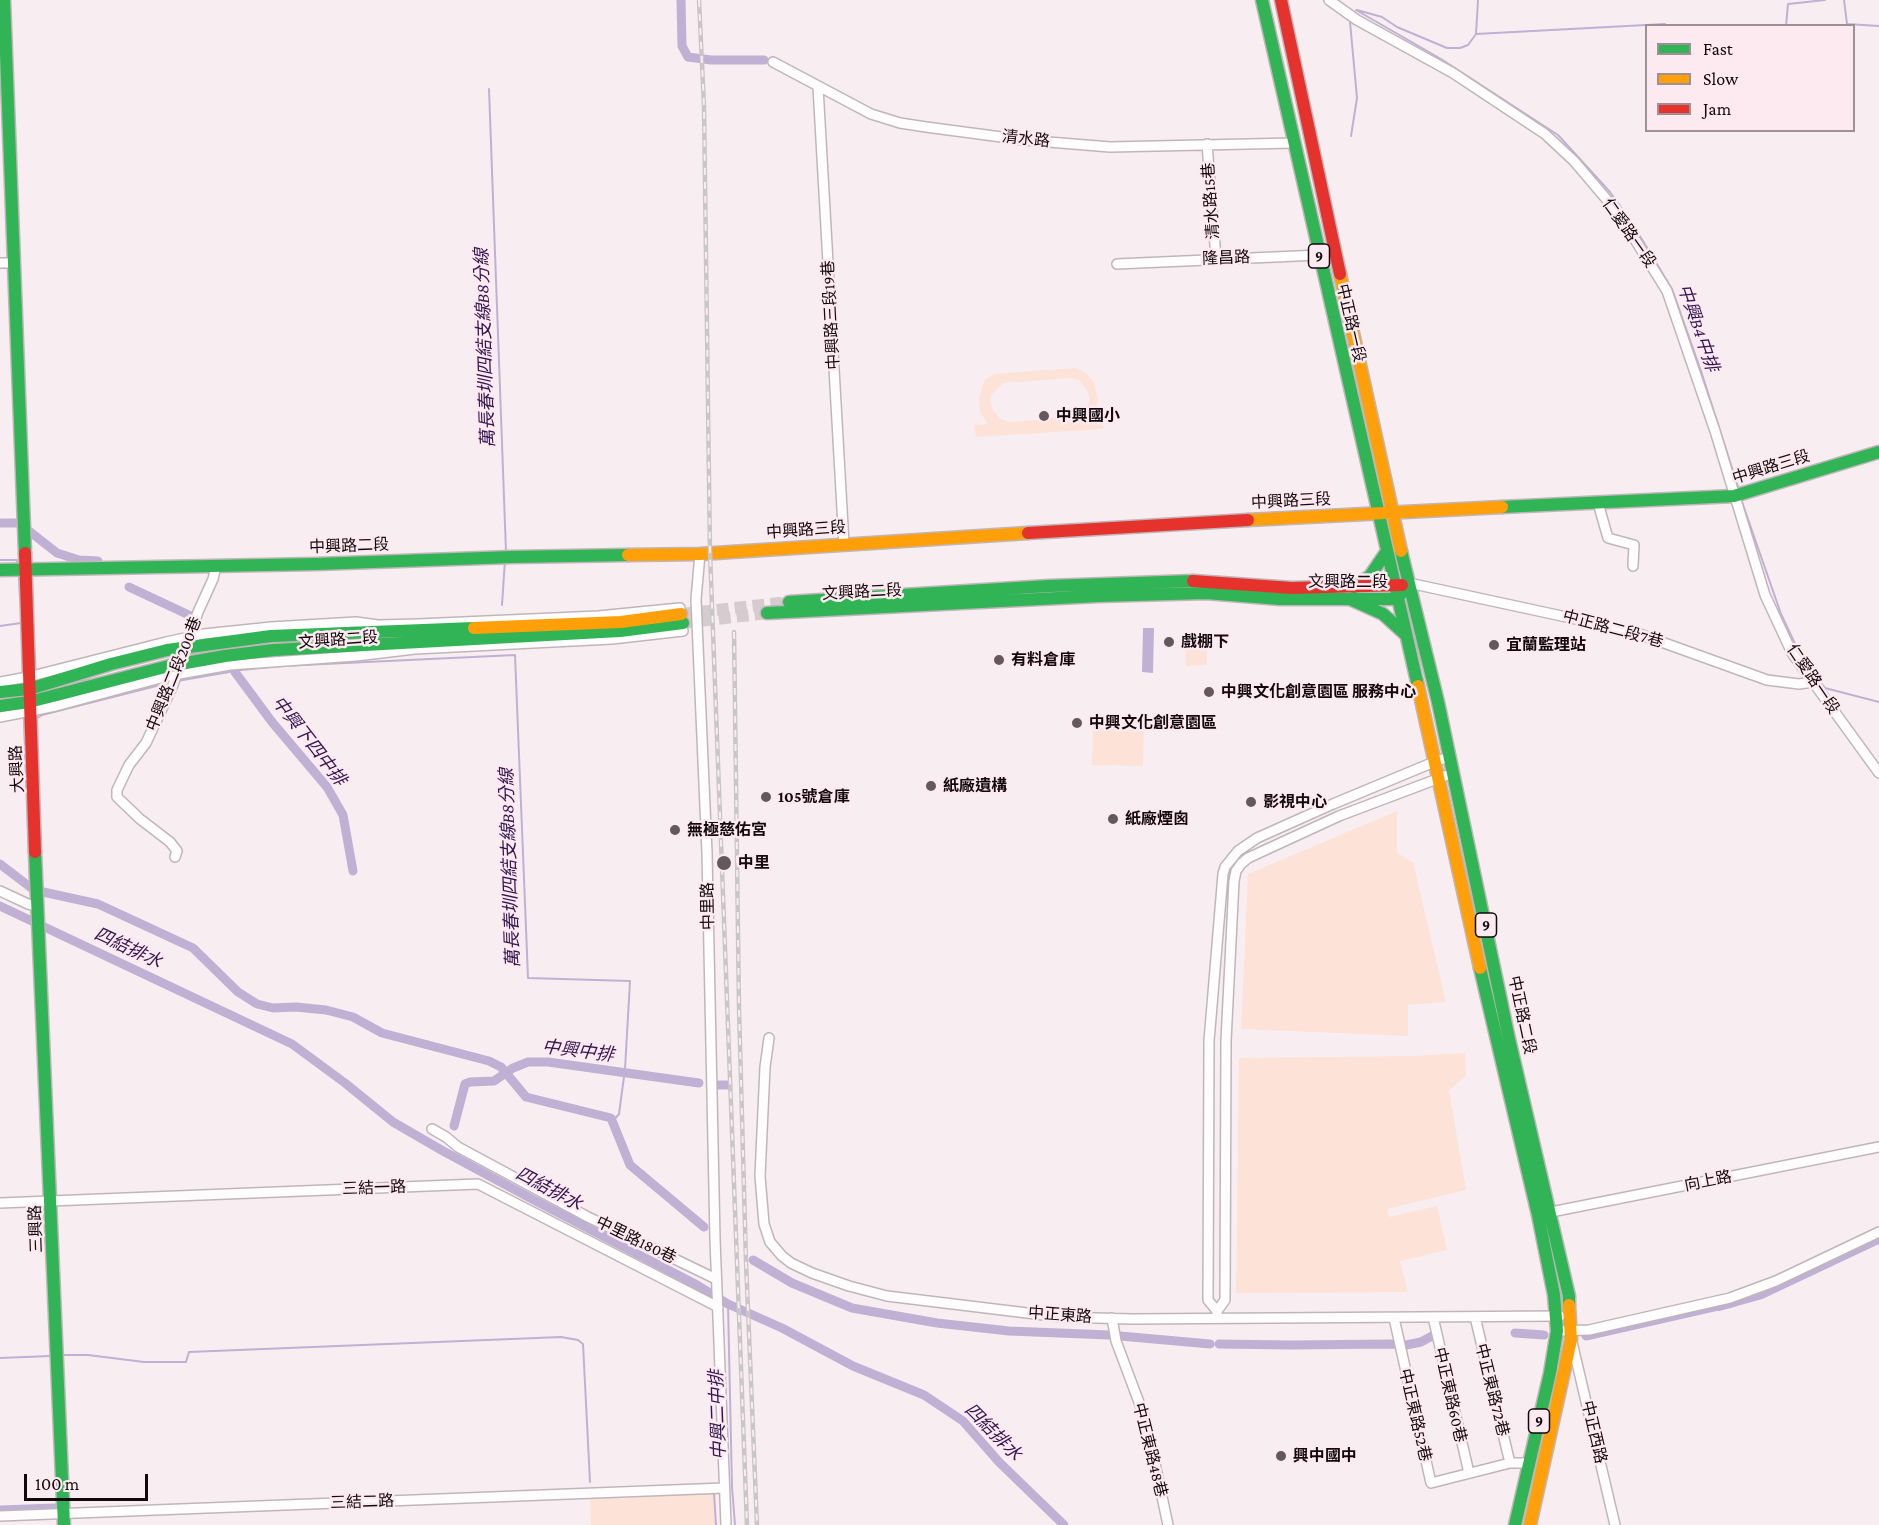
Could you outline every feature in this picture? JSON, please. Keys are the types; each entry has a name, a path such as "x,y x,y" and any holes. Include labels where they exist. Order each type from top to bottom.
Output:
{"street":[{"name":"大興路","path":"4,0 29,695 40,932"},
{"name":"中正路一段","path":"1262,0 1377,513"},
{"name":"中正路一段","path":"1281,0 1392,512"},
{"name":"仁愛路一段","path":"1329,0 1357,20 1453,73 1545,134 1574,161 1619,214 1667,291 1715,431 1765,595 1792,653 1879,773"},
{"name":"清水路","path":"773,62 871,114 900,123 1024,140 1110,147 1294,143"},
{"name":"中興路三段19巷","path":"818,87 844,544"},
{"name":"清水路15巷","path":"1207,144 1216,258"},
{"name":"隆昌路","path":"1117,264 1319,255 1335,250"},
{"path":"0,264 14,263"},
{"name":"中興路三段","path":"699,554 1392,512 1734,496 1879,452"},
{"path":"1598,503 1608,538 1634,545 1633,566"},
{"name":"中正路二段","path":"1392,512 1419,618 1510,1044 1543,1213 1554,1295 1557,1331 1550,1373 1515,1525"},
{"name":"中正路二段","path":"1377,513 1496,1041 1543,1213 1569,1296 1572,1336 1530,1525"},
{"path":"1387,551 1370,576 1353,594 1383,614 1405,634"},
{"name":"中興路二段","path":"0,570 699,554"},
{"name":"中里路","path":"699,554 696,599 707,852 714,1222 718,1307"},
{"name":"中興路二段200巷","path":"175,857 177,851 170,842 117,798 117,790 129,765 146,743 178,669 198,612 211,586 216,566"},
{"name":"文興路二段","path":"789,602 1049,586 1205,581 1353,594"},
{"name":"中正路二段7巷","path":"1409,583 1631,631 1767,680 1798,684 1813,682"},
{"name":"文興路二段","path":"767,613 1098,596 1206,593 1280,599 1395,592 1409,583"},
{"name":"文興路二段","path":"0,692 29,695 178,669 225,656 274,650 609,632 682,619 271,636 188,642 111,664 29,695 0,706"},
{"name":"文興路二段","path":"0,682 29,695"},
{"name":"文興路二段","path":"0,717 29,695"},
{"path":"1217,1315 1208,1300 1209,1041 1225,867 1238,851 1257,838 1449,757"},
{"path":"1217,1315 1225,1300 1226,1041 1236,871 1248,858 1339,816 1453,772"},
{"path":"0,891 28,904 38,901"},
{"name":"三興路","path":"40,932 63,1519"},
{"name":"中正東路","path":"769,1038 765,1067 760,1176 766,1234 782,1256 812,1274 887,1296 1036,1314 1112,1318 1217,1315 1394,1317 1556,1317 1571,1315"},
{"name":"中里路180巷","path":"432,1129 458,1147 588,1217 716,1279"},
{"name":"向上路","path":"1543,1213 1879,1147"},
{"name":"三結一路","path":"0,1203 478,1184 718,1307"},
{"path":"1557,1331 1572,1336 1657,1313 1730,1298 1776,1281 1879,1232"},
{"path":"718,1307 726,1525"},
{"name":"中正東路52巷","path":"1394,1317 1431,1483 1469,1473"},
{"name":"中正東路60巷","path":"1433,1317 1469,1473"},
{"name":"中正東路72巷","path":"1475,1317 1510,1463"},
{"name":"中正東路48巷","path":"1112,1318 1115,1337 1146,1421 1168,1525"},
{"name":"中正西路","path":"1572,1336 1615,1525"},
{"path":"1469,1473 1510,1463 1528,1463"},
{"name":"三結二路","path":"0,1516 63,1519 724,1488"}],"shaded area":[{"path":"1075,368 1086,373 1094,383 1098,400 1092,416 1102,416 1103,429 976,437 974,425 988,424 980,412 979,398 985,379 994,374","holes":["1071,378 1079,380 1089,395 1089,402 1082,414 1075,417 1008,422 993,411 990,399 1003,383"]},
{"path":"1143,628 1154,628 1153,673 1142,672"},
{"path":"1207,643 1207,665 1186,666 1185,644"},
{"path":"1093,718 1144,719 1143,766 1092,765"},
{"path":"1397,811 1397,853 1413,862 1446,1002 1408,1005 1408,1036 1241,1029 1248,874"},
{"path":"1465,1053 1466,1076 1449,1090 1466,1190 1387,1209 1389,1217 1437,1206 1447,1250 1400,1261 1408,1292 1236,1293 1239,1058 1414,1056"},
{"path":"714,1494 715,1525 591,1525 590,1497"}],"waterway":[{"path":"681,0 682,46 688,57 711,60 764,60"},
{"path":"1357,10 1382,17 1397,27 1447,48 1460,48 1468,45 1476,34 1478,0"},
{"path":"1786,24 1788,4 1825,0"},
{"path":"1844,0 1847,24"},
{"name":"中興B4中排","path":"1356,10 1441,59 1558,135 1610,192 1632,223 1672,289 1739,490"},
{"path":"1350,22 1357,98 1351,136"},
{"path":"1855,24 1879,26"},
{"path":"1476,34 1645,25"},
{"name":"萬長春圳四結支線B8分線","path":"489,89 506,552"},
{"name":"中興B4中排","path":"1741,499 1781,614 1797,648 1818,679 1825,688 1879,702"},
{"name":"中興下四中排","path":"0,523 19,523"},
{"name":"中興下四中排","path":"29,531 57,553 79,560 98,561"},
{"path":"0,560 17,560 18,566"},
{"name":"萬長春圳四結支線B8分線","path":"502,605 505,560"},
{"path":"19,575 20,599"},
{"name":"中興下四中排","path":"129,587 193,617"},
{"path":"0,626 21,623"},
{"path":"33,655 34,673"},
{"name":"萬長春圳四結支線B8分線","path":"177,681 241,670 282,666 515,655 528,978 630,981 625,1069 619,1114 612,1122"},
{"name":"中興下四中排","path":"235,672 272,722 327,787 343,815 353,871"},
{"path":"36,719 42,715 172,682"},
{"path":"24,716 30,887"},
{"path":"0,864 34,890 98,904 193,948 238,992 257,1004 273,1008 296,1007 326,1010 353,1017 382,1033 489,1061 501,1067 526,1097 611,1118 630,1165 704,1227"},
{"name":"四結排水","path":"0,906 292,1044 393,1122 443,1151 697,1285 728,1304 782,1328 853,1366 924,1395 963,1421 999,1462 1064,1525"},
{"name":"中興中排","path":"454,1126 465,1084 494,1081 513,1068 528,1062 548,1062 699,1083"},
{"name":"中興中排","path":"717,1085 727,1085"},
{"path":"1586,1336 1731,1303 1765,1292 1879,1238"},
{"path":"1663,1318 1664,1321 1719,1310 1762,1298 1879,1243"},
{"path":"753,1260 792,1283 852,1308 937,1323 1009,1331 1109,1335 1210,1344"},
{"name":"中興二中排","path":"728,1304 735,1525"},
{"path":"1515,1333 1544,1335"},
{"path":"1219,1344 1406,1345 1421,1342 1432,1336"},
{"path":"62,1355 88,1355 144,1362 186,1362 189,1352 561,1337 578,1340 583,1344 590,1482"},
{"path":"0,1358 50,1356"},
{"path":"714,1493 716,1525"},
{"path":"0,1510 55,1508"}],"tunnel":[{"path":"681,614 789,602"},
{"path":"683,623 767,613"}],"railway":[{"path":"699,0 704,106 710,553 747,1525"},
{"path":"734,632 739,1008 746,1262 757,1525"}],"traffic: fast":[{"path":"4,0 25,553"},
{"path":"1262,0 1418,686"},
{"path":"1502,507 1734,496 1879,452"},
{"path":"1354,587 1370,576 1387,551"},
{"path":"1401,551 1438,702 1509,1039 1569,1296 1569,1305"},
{"path":"0,570 628,555"},
{"path":"789,602 1049,586 1193,581"},
{"path":"767,613 1098,596 1206,593 1280,599 1397,599 1409,583"},
{"path":"1352,600 1383,614 1405,634"},
{"path":"0,706 29,702 169,666 274,650 620,631 683,623"},
{"path":"0,692 29,689 167,650 271,636 474,628"},
{"path":"35,852 64,1525"},
{"path":"1480,968 1538,1215 1554,1295 1557,1331 1550,1373 1515,1525"}],"traffic: slow":[{"path":"1340,274 1401,551"},
{"path":"1248,520 1502,507"},
{"path":"628,555 700,554 1028,533"},
{"path":"474,628 621,622 681,614"},
{"path":"1418,686 1480,968"},
{"path":"1530,1525 1571,1340 1569,1305"}],"traffic: jam":[{"path":"1281,0 1340,274"},
{"path":"1028,533 1248,520"},
{"path":"25,553 35,852"},
{"path":"1193,581 1292,588 1402,585"}],"place":[{"name":"中興國小","path":"1044,416"},
{"name":"戲棚下","path":"1169,642"},
{"name":"宜蘭監理站","path":"1494,645"},
{"name":"有料倉庫","path":"999,660"},
{"name":"中興文化創意園區 服務中心","path":"1209,692"},
{"name":"中興文化創意園區","path":"1077,723"},
{"name":"紙廠遺構","path":"931,786"},
{"name":"105號倉庫","path":"766,797"},
{"name":"影視中心","path":"1251,802"},
{"name":"紙廠煙囪","path":"1113,819"},
{"name":"無極慈佑宮","path":"675,830"},
{"name":"中里","path":"724,863"},
{"name":"興中國中","path":"1281,1456"}]}
